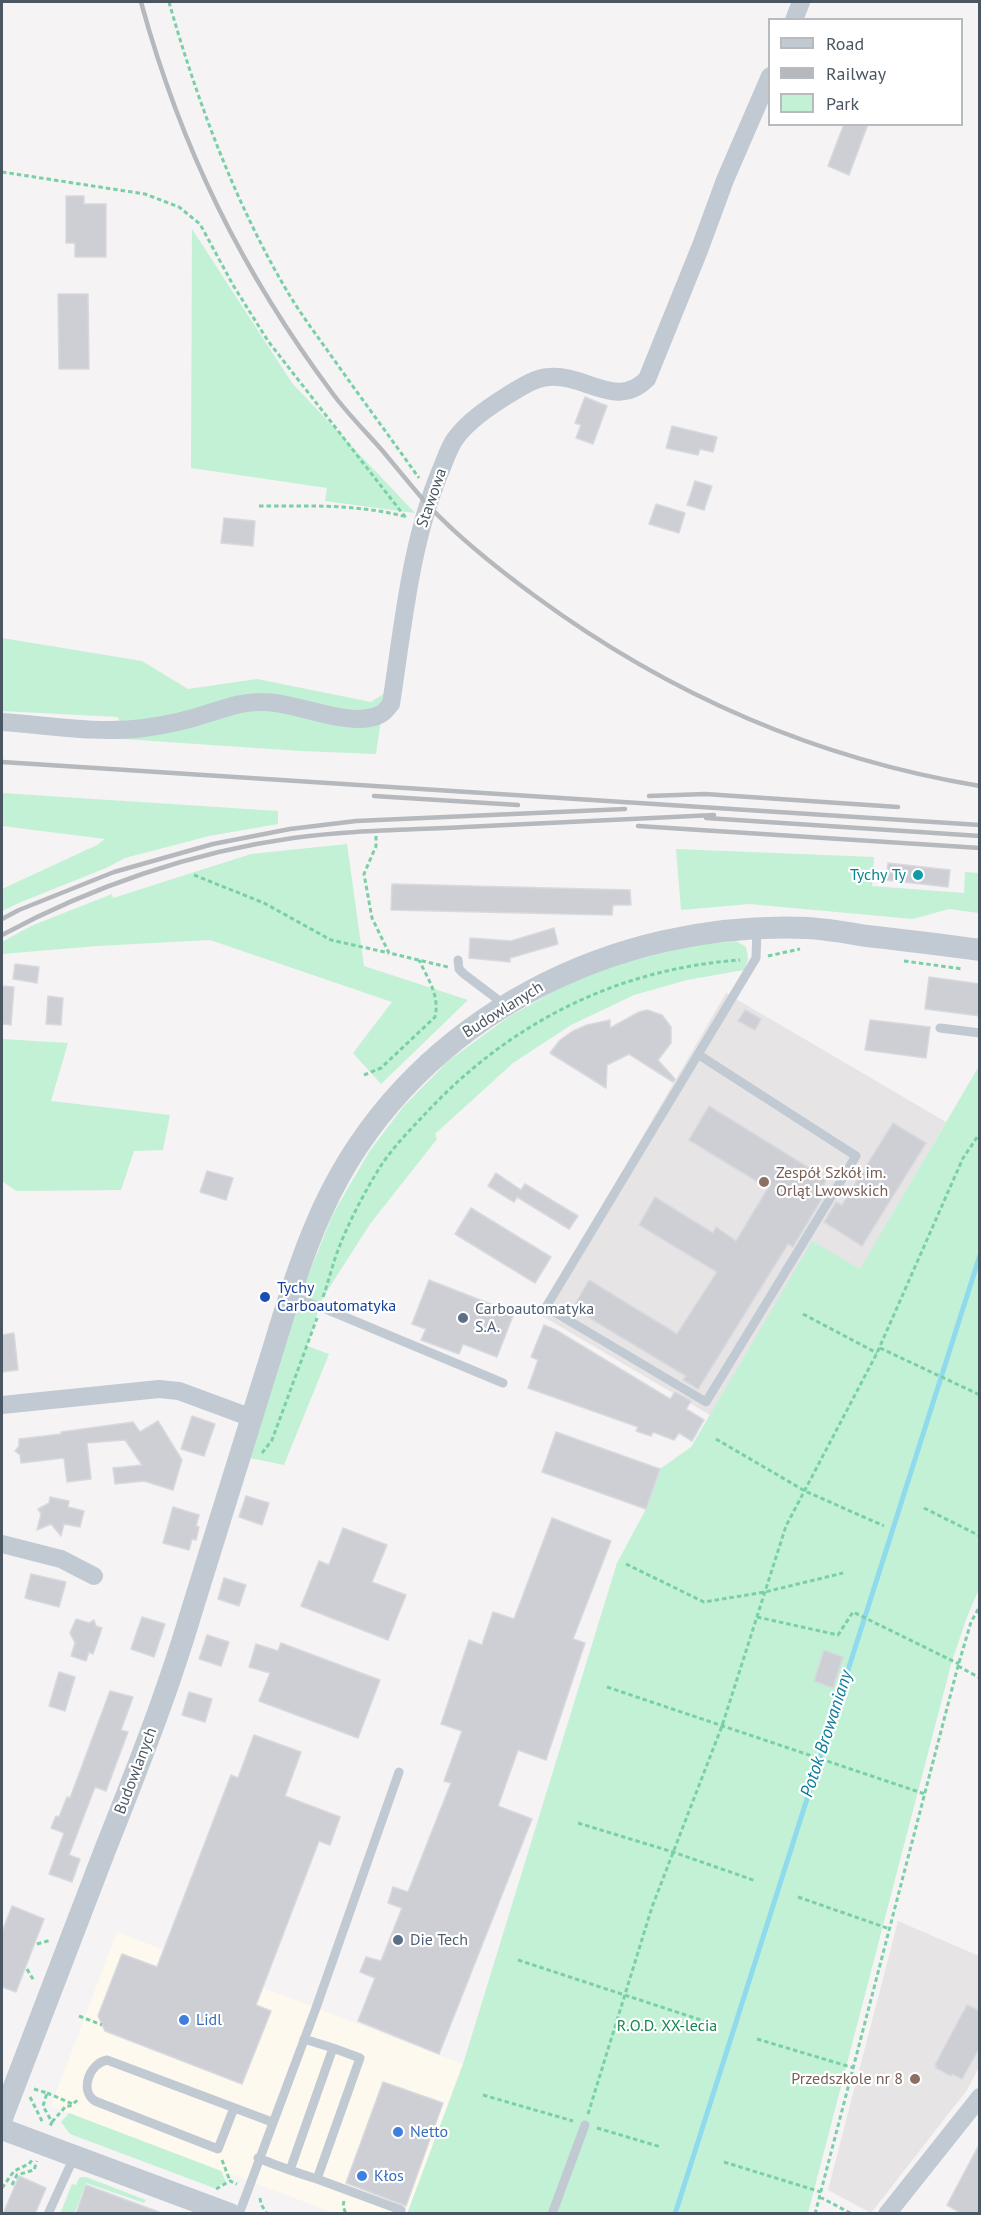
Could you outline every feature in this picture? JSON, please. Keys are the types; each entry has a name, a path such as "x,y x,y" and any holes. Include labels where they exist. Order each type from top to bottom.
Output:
{"street":[{"path":"796,18 801,2"},
{"name":"Stawowa","path":"2,722 90,728 142,728 186,720 229,706 264,702 363,719 382,714 390,704 421,528 431,494 449,450 460,433 495,404 535,380 564,377 613,392 625,393 639,387 647,379 700,248 724,180 768,81"},
{"name":"Budowlanych","path":"2,2118 178,1658 310,1238 332,1191 363,1139 418,1073 455,1040 505,1005 580,966 644,945 684,937 807,928 980,950"},
{"path":"2,1405 159,1389 179,1391 252,1418"},
{"path":"2,1544 62,1559 94,1576"},
{"path":"886,2214 980,2097"},
{"path":"2,2129 230,2214"}],"lane":[{"path":"699,1055 856,1156 706,1402 546,1307 756,958 757,930"},
{"path":"458,965 505,1005"},
{"path":"940,1028 980,1033"},
{"path":"290,1296 503,1383"},
{"path":"239,2214 399,1772"},
{"path":"304,2039 360,2058 317,2180"},
{"path":"290,2170 333,2048"},
{"path":"234,2108 218,2149 95,2101 88,2095 86,2086 93,2068 107,2060 272,2121"},
{"path":"552,2214 585,2125"},
{"path":"48,2214 74,2157"},
{"path":"258,2158 401,2210"}],"path":[{"path":"169,2 193,80 215,140 268,256 314,332 431,494"},
{"path":"2,172 145,194 179,207 200,224 233,285 268,341 405,516 421,528"},
{"path":"259,506 341,506 405,516"},
{"path":"376,836 376,846 364,874 372,918 389,953"},
{"path":"194,875 264,903 331,940 419,960 458,965"},
{"path":"262,1452 274,1434 321,1307 340,1245 378,1171 402,1139 466,1073 488,1055 575,1001 641,976 680,967 756,958 807,948"},
{"path":"364,1075 381,1068 435,1017 436,995 419,960"},
{"path":"585,2125 652,1906 722,1726 786,1526 880,1348 963,1158 980,1133"},
{"path":"802,1314 877,1353"},
{"path":"880,1348 980,1395"},
{"path":"716,1439 805,1491 884,1526"},
{"path":"924,1508 980,1536"},
{"path":"626,1564 704,1602 765,1592 843,1573"},
{"path":"815,2214 958,1665 971,1622 980,1606"},
{"path":"757,1617 838,1635 853,1612 980,1678"},
{"path":"607,1687 925,1794"},
{"path":"578,1823 673,1852 756,1881"},
{"path":"798,1897 890,1929"},
{"path":"37,1944 56,1939"},
{"path":"518,1960 710,2023"},
{"path":"27,1969 37,1988"},
{"path":"79,2016 102,2025"},
{"path":"757,2038 854,2068"},
{"path":"34,2089 73,2103"},
{"path":"47,2093 43,2106 52,2122"},
{"path":"50,2128 52,2122 66,2106 88,2095"},
{"path":"483,2096 661,2147"},
{"path":"31,2097 45,2127"},
{"path":"218,2149 230,2181"},
{"path":"2,2188 14,2171 31,2161"},
{"path":"12,2185 17,2175 34,2169 37,2162"},
{"path":"723,2162 821,2194 852,2214"}],"shaded area":[{"name":"Zespół Szkół im. Orląt Lwowskich","path":"726,993 946,1122 860,1270 812,1242 710,1415 539,1314"},
{"name":"Przedszkole nr 8","path":"898,1921 979,1956 979,2067 967,2090 871,2213 828,2190"},
{"path":"117,1932 463,2064 407,2213 334,2213 51,2106"}],"green space":[{"path":"192,229 292,383 415,513 325,501 327,488 191,468"},
{"path":"2,638 142,661 188,689 257,679 371,702 385,693 376,754 123,739 118,717 2,711"},
{"path":"2,793 278,811 278,824 209,836 125,858 2,911 2,889 97,845 105,839 2,826"},
{"path":"347,844 364,966 468,1000 381,1084 353,1053 392,1002 210,940 2,954 2,942 31,926 112,894 113,898 251,854"},
{"path":"676,849 874,857 872,886 964,893 965,872 979,873 979,913 949,909 913,919 749,904 681,910"},
{"path":"736,941 746,947 748,959 744,970 687,980 634,995 571,1025 513,1063 435,1134 437,1139 370,1224 322,1299 307,1346 329,1354 284,1465 250,1458 307,1278 333,1214 369,1152 403,1107 448,1061 510,1016 571,982 627,962 695,945"},
{"path":"2,1039 68,1043 51,1101 170,1115 163,1150 134,1151 121,1190 16,1191 2,1181"},
{"name":"R.O.D. XX-lecia","path":"979,1066 979,1589 952,1661 808,2213 407,2214 463,2064 617,1563 646,1509 660,1469 691,1447 812,1241 860,1269"},
{"path":"69,2113 221,2171 226,2182 214,2188 70,2134 61,2122"},
{"path":"86,2177 146,2200 144,2203 86,2183 75,2212 77,2213 60,2214 72,2184 76,2185 79,2178"}],"building":[{"path":"843,126 867,126 849,175 828,166"},
{"path":"66,196 84,196 84,204 106,204 106,257 75,257 75,243 66,243"},
{"path":"58,294 88,294 89,369 59,369"},
{"path":"585,397 607,406 593,444 576,438 581,425 575,423"},
{"path":"672,426 717,437 713,452 700,449 698,455 666,448"},
{"path":"695,481 712,486 704,510 687,505"},
{"path":"656,504 685,513 679,533 649,524"},
{"path":"224,518 255,521 253,546 221,543"},
{"name":"Tychy Ty","path":"888,863 950,870 948,887 886,880"},
{"path":"392,884 630,890 631,905 613,905 612,915 391,910"},
{"path":"554,928 558,944 510,958 510,962 469,958 470,938 511,941"},
{"path":"15,964 39,967 37,983 13,979"},
{"path":"929,977 980,984 980,1016 925,1009"},
{"path":"2,986 14,987 11,1025 2,1024"},
{"path":"48,996 63,998 61,1025 46,1024"},
{"path":"647,1010 662,1015 671,1027 671,1043 658,1060 675,1079 673,1082 629,1054 607,1065 606,1088 550,1053 560,1040 573,1031 610,1020 610,1028"},
{"path":"745,1010 761,1019 755,1030 738,1021"},
{"path":"870,1020 930,1027 926,1058 865,1050"},
{"path":"709,1106 827,1179 819,1192 824,1195 793,1247 788,1244 698,1389 683,1380 686,1376 573,1308 589,1280 677,1334 717,1272 639,1225 655,1197 713,1233 716,1227 736,1241 768,1188 689,1140"},
{"path":"893,1123 926,1143 862,1246 824,1222 836,1202 842,1205"},
{"path":"207,1171 233,1178 226,1200 200,1192"},
{"path":"496,1173 521,1190 525,1184 578,1216 569,1229 517,1197 514,1202 488,1186"},
{"path":"471,1208 551,1257 535,1283 455,1234"},
{"name":"Carboautomatyka S.A.","path":"429,1280 514,1313 497,1357 463,1344 459,1354 421,1340 426,1329 412,1324"},
{"path":"544,1325 670,1399 675,1392 691,1401 686,1409 704,1420 692,1441 679,1433 674,1440 653,1432 651,1436 636,1431 638,1427 528,1388 538,1360 531,1357"},
{"path":"14,1333 18,1370 2,1372 2,1335"},
{"path":"192,1416 215,1424 204,1456 181,1449"},
{"path":"158,1421 182,1460 173,1490 144,1481 115,1484 113,1468 142,1465 125,1440 87,1443 91,1479 67,1482 64,1458 21,1463 20,1455 15,1451 19,1446 19,1439 133,1422 140,1432"},
{"path":"556,1432 660,1469 646,1509 542,1472"},
{"path":"246,1496 269,1503 262,1525 239,1517"},
{"path":"50,1497 69,1501 68,1507 84,1511 80,1527 64,1524 61,1536 51,1524 37,1530 41,1514 38,1509 49,1503"},
{"path":"173,1507 199,1515 196,1540 192,1539 189,1550 163,1543"},
{"path":"552,1518 611,1541 573,1639 585,1643 546,1760 518,1750 498,1806 532,1819 439,2054 358,2021 375,1978 360,1972 366,1957 381,1961 402,1908 388,1903 393,1887 408,1892 451,1783 444,1781 462,1731 441,1724 469,1640 482,1645 493,1612 514,1619"},
{"path":"343,1528 387,1545 372,1582 406,1595 388,1640 301,1606 319,1561 329,1565"},
{"path":"31,1574 66,1582 59,1607 25,1598"},
{"path":"224,1578 246,1585 239,1606 218,1599"},
{"path":"142,1617 165,1624 154,1657 131,1649"},
{"path":"76,1619 89,1623 94,1620 96,1626 102,1628 93,1654 89,1652 86,1661 71,1656 75,1643 70,1633"},
{"path":"207,1635 229,1642 221,1666 199,1659"},
{"path":"281,1643 380,1680 358,1738 259,1701 270,1673 249,1667 256,1644 278,1651"},
{"path":"824,1650 843,1657 833,1688 814,1681"},
{"path":"59,1672 75,1677 65,1711 49,1706"},
{"path":"110,1691 133,1697 121,1730 128,1732 106,1791 95,1787 69,1855 80,1859 72,1882 49,1874 64,1833 51,1828 56,1816 59,1817 67,1797 70,1798"},
{"path":"189,1692 212,1699 205,1722 182,1715"},
{"path":"254,1735 301,1752 285,1796 340,1817 330,1845 319,1841 256,2005 271,2011 242,2084 105,2031 98,2016 122,1954 157,1967 231,1775 238,1778"},
{"path":"12,1906 44,1919 16,1992 2,1987 2,1932"},
{"path":"967,2005 980,2011 980,2047 962,2079 952,2074 951,2076 936,2068 935,2065"},
{"name":"Netto","path":"383,2082 443,2103 406,2206 346,2183"},
{"path":"980,2143 980,2214 962,2214 947,2205"},
{"path":"19,2176 46,2188 35,2214 3,2214"},
{"path":"86,2185 159,2212 158,2214 76,2214"}],"waterway":[{"name":"Potok Browaniany","path":"675,2214 980,1255"}],"railway":[{"path":"141,2 157,56 195,158 218,207 270,302 338,401 428,505 453,530 507,575 586,631 691,692 746,718 860,759 980,786"},
{"path":"2,762 980,825"},
{"path":"649,796 705,794 898,807"},
{"path":"374,796 518,805"},
{"path":"2,919 114,872 213,844 290,829 356,821 625,809"},
{"path":"2,935 71,902 143,874 217,852 255,844 314,835 357,832 714,815"},
{"path":"706,818 980,836"},
{"path":"638,826 980,848"}],"place":[{"name":"Tychy Ty","path":"918,875"},
{"name":"Zespół Szkół im. Orląt Lwowskich","path":"764,1182"},
{"name":"Tychy Carboautomatyka","path":"265,1297"},
{"name":"Carboautomatyka S.A.","path":"463,1318"},
{"name":"Die Tech","path":"398,1940"},
{"name":"Lidl","path":"184,2020"},
{"name":"Przedszkole nr 8","path":"915,2079"},
{"name":"Netto","path":"398,2132"},
{"name":"Kłos","path":"362,2176"}]}
